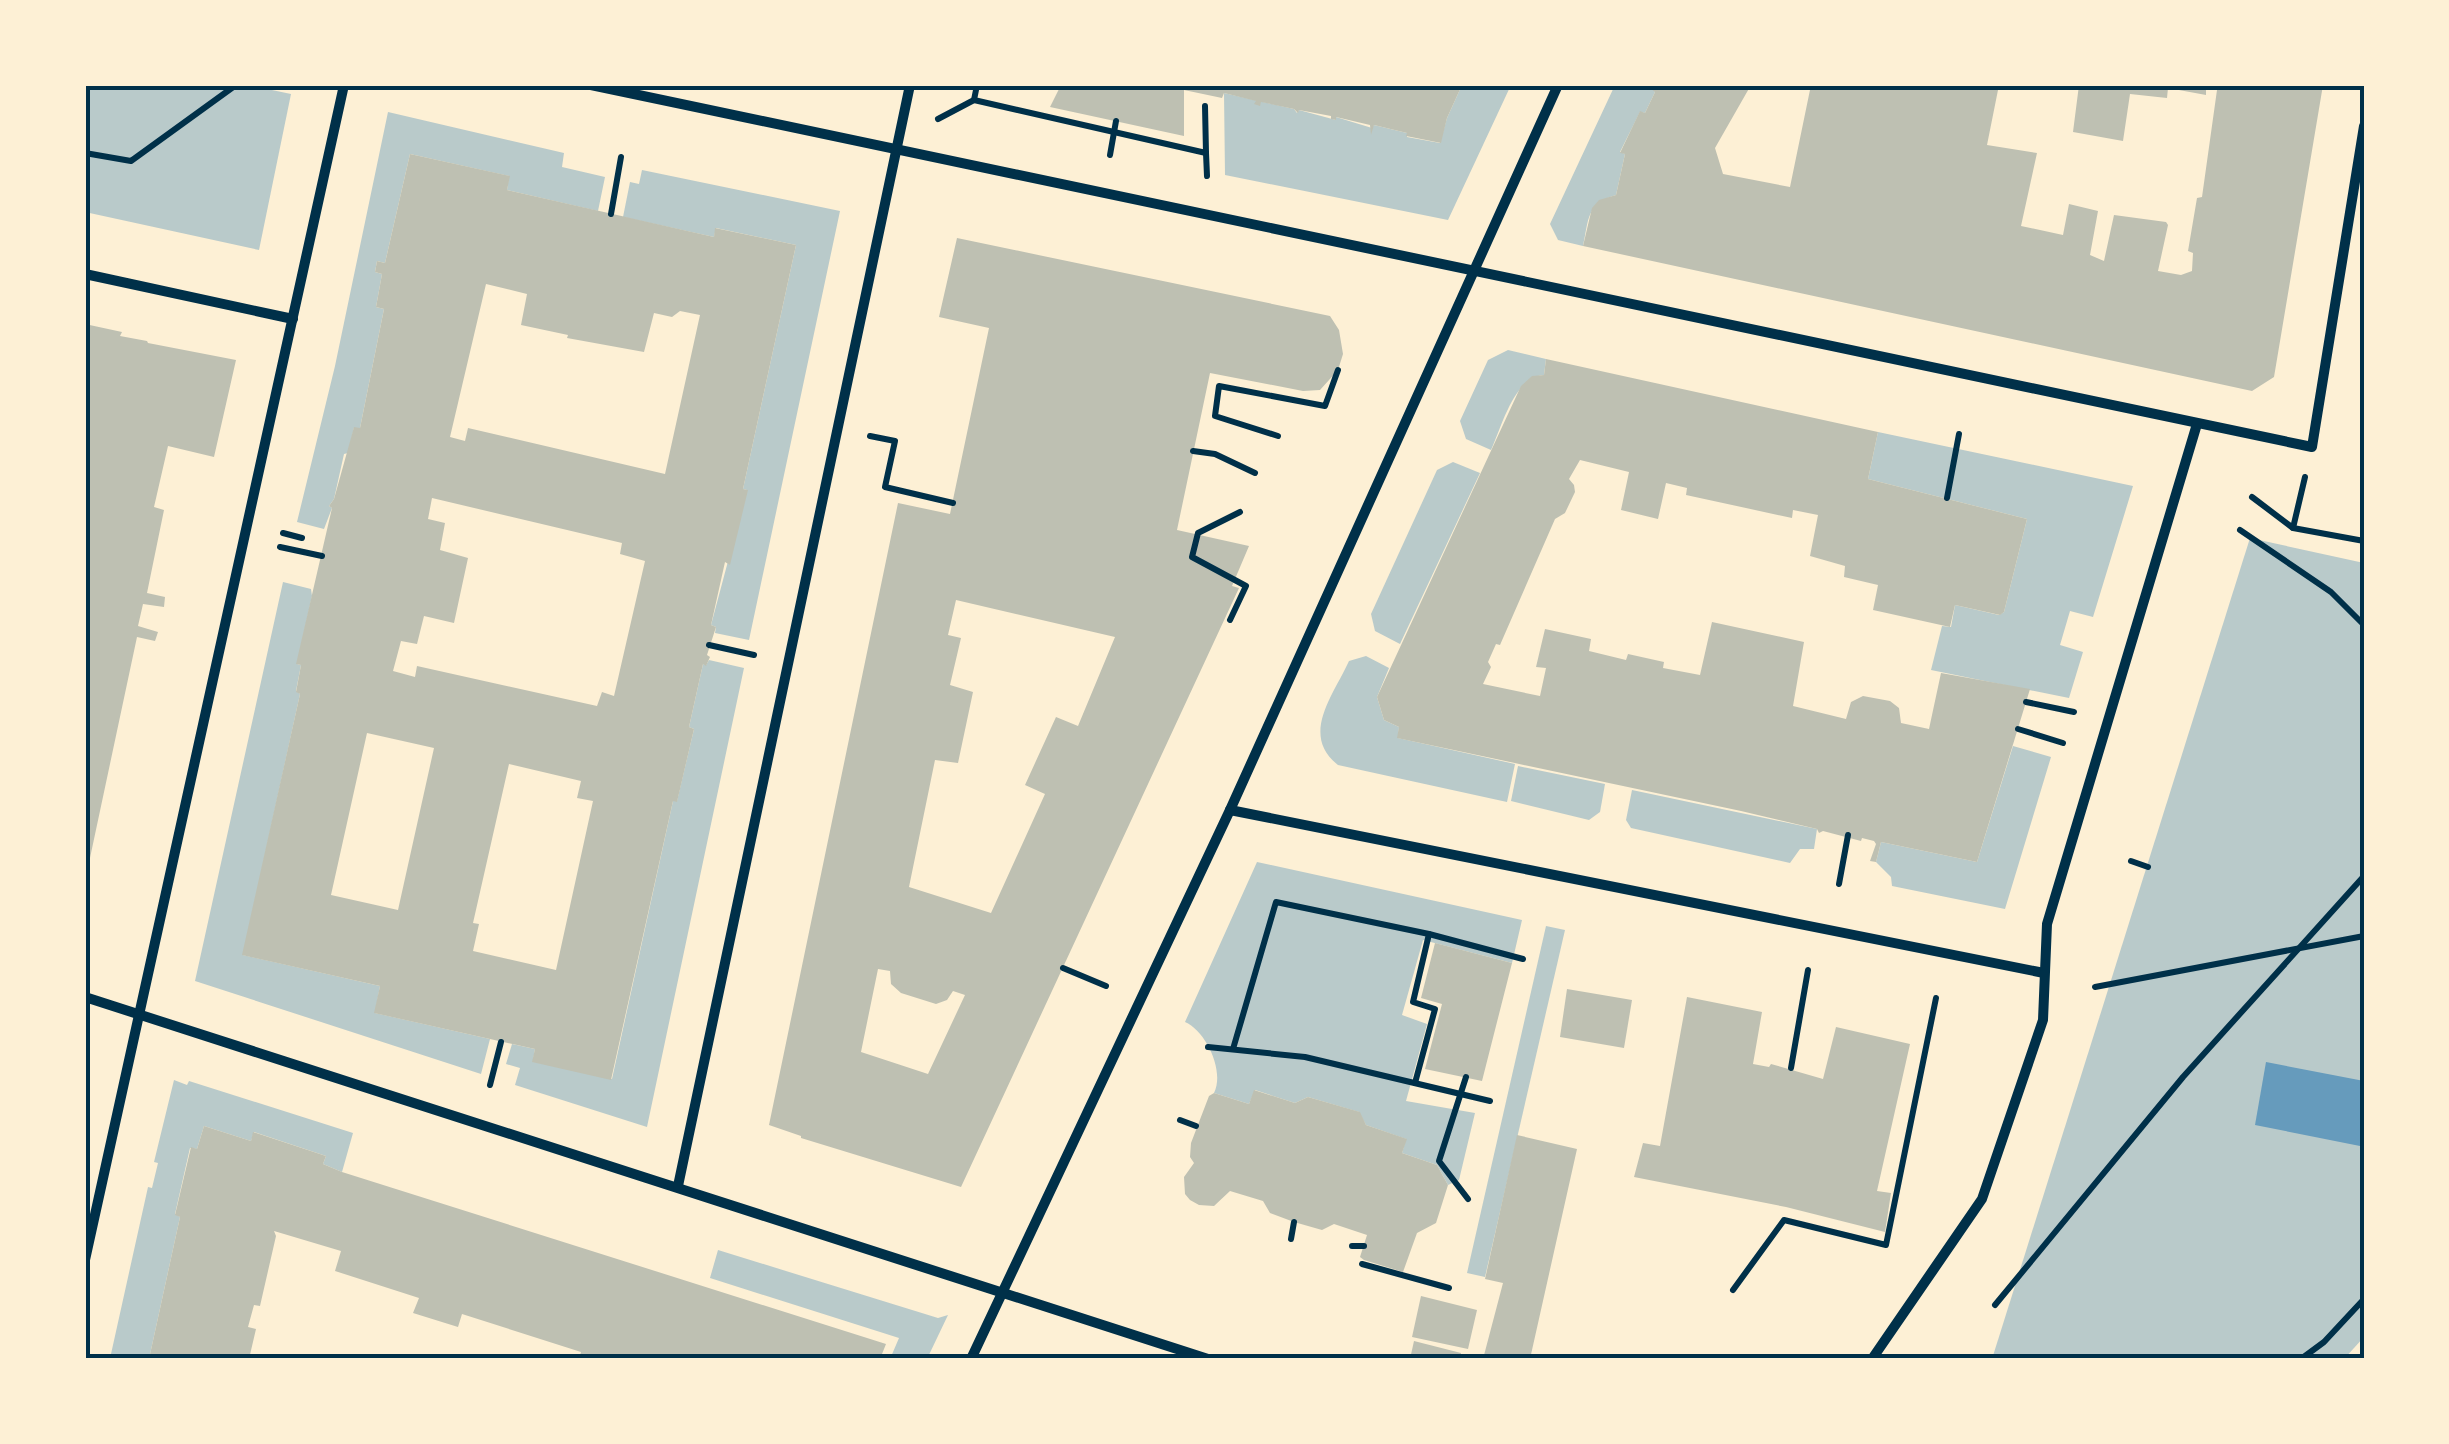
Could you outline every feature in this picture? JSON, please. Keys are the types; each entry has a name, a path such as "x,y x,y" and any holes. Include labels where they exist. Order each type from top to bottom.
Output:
{"street":[{"path":"85,1260 344,85"},
{"path":"591,85 2312,446 2364,126"},
{"path":"678,1186 910,85"},
{"path":"971,1359 1230,810 1558,85"},
{"path":"85,274 293,319"},
{"path":"1872,1359 1982,1199 2043,1020 2047,924 2197,424"},
{"path":"1230,810 2044,974"},
{"path":"85,997 1208,1359"}],"path":[{"path":"85,153 131,161 236,85"},
{"path":"974,100 977,85"},
{"path":"938,120 974,100 1206,153"},
{"path":"1205,106 1206,176"},
{"path":"1110,154 1116,121"},
{"path":"611,214 621,157"},
{"path":"1278,436 1215,416 1219,386 1325,406 1338,370"},
{"path":"1947,498 1959,434"},
{"path":"870,436 895,440 885,487 953,503"},
{"path":"2293,528 2312,446"},
{"path":"1193,451 1215,454 1255,472"},
{"path":"2252,497 2293,528 2364,542"},
{"path":"1230,620 1246,586 1192,558 1198,533 1240,512"},
{"path":"2240,530 2331,592 2364,625"},
{"path":"284,533 302,538"},
{"path":"280,547 322,556"},
{"path":"709,646 754,654"},
{"path":"2026,702 2074,712"},
{"path":"2018,728 2063,744"},
{"path":"1839,884 1848,835"},
{"path":"2131,861 2148,867"},
{"path":"1996,1305 2183,1076 2364,876"},
{"path":"1233,1049 1276,902 1429,934 1522,959"},
{"path":"1415,1083 1434,1009 1413,1002 1429,934"},
{"path":"2095,987 2364,936"},
{"path":"1063,968 1106,986"},
{"path":"1791,1068 1808,970"},
{"path":"1734,1290 1784,1220 1886,1245 1936,998"},
{"path":"490,1085 501,1042"},
{"path":"1208,1047 1306,1057 1490,1101"},
{"path":"1466,1078 1439,1161 1468,1199"},
{"path":"1180,1120 1196,1126"},
{"path":"1291,1239 1294,1222"},
{"path":"1352,1246 1364,1246"},
{"path":"1362,1264 1449,1288"},
{"path":"2302,1359 2324,1342 2364,1299"}],"shaded area":[{"path":"85,85 248,85 291,94 259,250 85,212"},
{"path":"1462,85 1511,85 1448,220 1225,175 1224,93 1294,109 1297,113 1299,110 1336,117 1440,143"},
{"path":"1615,85 1652,85 1655,92 1620,152 1625,154 1616,195 1594,208 1583,246 1558,240 1550,224"},
{"path":"388,112 564,153 562,167 605,177 598,211 507,190 509,176 410,154 385,263 377,261 375,272 382,274 376,307 384,309 360,428 354,428 348,453 344,454 324,529 297,522 335,366"},
{"path":"642,170 840,211 749,640 715,633 716,627 711,625 747,490 743,489 796,245 716,228 714,237 623,217 630,182 639,184"},
{"path":"1508,350 1546,359 1544,375 1525,384 1517,393 1491,450 1466,439 1460,421 1488,360"},
{"path":"1878,432 2133,486 2093,617 2070,611 2060,645 2083,652 2069,698 1931,670 1942,626 1951,627 1955,605 1999,615 2004,612 2027,519 1868,479"},
{"path":"1453,462 1480,473 1400,644 1375,631 1371,614 1437,470"},
{"path":"2250,538 2364,563 2364,1337 2344,1359 1992,1359"},
{"path":"283,582 311,589 312,596 297,664 301,665 296,691 300,694 243,955 380,986 375,1013 490,1039 481,1074 195,981"},
{"path":"1366,656 1389,668 1377,697 1384,720 1399,727 1398,738 1515,764 1507,802 1338,765 1321,741 1323,715 1349,661"},
{"path":"709,660 744,668 647,1127 515,1085 520,1068 506,1064 512,1044 535,1049 533,1061 612,1079 673,801 677,801 694,729 689,727 703,664"},
{"path":"2013,746 2051,757 2005,909 1892,886 1891,877 1876,862 1881,842 1977,862"},
{"path":"1518,766 1605,784 1600,812 1589,820 1511,801"},
{"path":"1632,790 1817,829 1814,849 1800,849 1790,863 1631,828 1626,820"},
{"path":"1257,862 1522,920 1512,963 1423,940 1402,1015 1427,1024 1406,1101 1475,1113 1459,1180 1448,1185 1437,1165 1402,1153 1406,1139 1366,1125 1359,1112 1308,1097 1295,1103 1255,1090 1249,1104 1214,1093 1217,1074 1212,1053 1200,1034 1185,1022"},
{"path":"1546,926 1565,930 1485,1277 1467,1273"},
{"path":"174,1080 187,1085 189,1081 353,1133 342,1172 323,1164 326,1156 254,1132 251,1141 204,1126 197,1149 190,1148 175,1214 180,1217 149,1359 115,1358 111,1354 148,1187 152,1188 158,1163 154,1162"},
{"path":"718,1250 938,1318 948,1315 927,1359 890,1359 899,1338 710,1278"}],"water":[{"path":"2266,1062 2364,1081 2364,1131 2360,1146 2255,1125"}],"building":[{"path":"1061,85 1462,85 1441,143 1374,125 1371,135 1370,125 1299,110 1298,113 1261,102 1260,106 1254,104 1256,101 1224,93 1222,98 1184,90 1184,136 1050,107"},
{"path":"1751,85 1715,148 1723,174 1790,187 1811,85 1999,85 1987,145 2037,153 2021,226 2063,235 2069,204 2098,211 2090,255 2104,261 2114,215 2166,222 2158,271 2181,275 2192,271 2193,253 2188,251 2197,198 2202,197 2217,90 2206,89 2206,95 2168,88 2167,98 2130,94 2123,141 2073,132 2079,85 2323,85 2274,377 2252,391 1583,246 1592,208 1599,200 1616,195 1625,154 1620,153 1640,111 1645,113 1655,92 1650,88"},
{"path":"410,154 510,176 507,190 714,237 715,228 796,245 743,489 748,490 730,565 725,562 711,625 716,627 707,655 710,657 706,666 703,664 689,727 694,729 677,802 673,801 611,1080 532,1062 535,1049 374,1013 380,986 242,955 300,694 296,692 301,665 296,664 332,508 329,506 354,427 360,428 384,309 376,307 382,274 375,272 377,261 385,263","holes":["486,284 527,294 521,325 644,352 654,313 672,317 680,311 700,315 665,474 468,428 465,441 450,437","432,498 622,543 620,554 645,561 614,696 602,692 597,706 417,666 415,677 393,671 401,641 417,644 424,616 454,623 468,558 440,550 445,523 428,519","367,733 434,748 398,910 331,895","509,764 581,781 577,798 593,801 556,970 473,951 479,924 473,923"]},
{"path":"957,238 1330,316 1339,330 1343,354 1338,370 1320,390 1303,391 1210,373 1177,530 1249,546 1232,586 1239,588 961,1187 769,1125 898,503 950,514 989,328 939,317","holes":["956,600 1115,637 1078,726 1056,717 1025,785 1045,794 991,913 909,887 935,760 958,763 973,692 950,685 961,638 948,635","878,969 890,971 891,984 901,993 936,1004 947,1000 953,991 965,995 928,1074 861,1052"]},
{"path":"85,324 122,332 120,336 148,343 236,360 214,457 168,446 154,507 164,510 147,593 165,597 164,607 143,604 138,626 158,632 155,641 137,637 87,872"},
{"path":"1546,359 1878,432 1868,479 2027,519 2004,612 2000,615 1955,605 1950,627 1873,610 1878,585 1844,577 1845,566 1810,556 1818,515 1793,510 1792,518 1686,495 1687,488 1666,483 1658,519 1621,510 1629,472 1580,460 1569,479 1575,492 1565,513 1555,519 1500,645 1496,644 1488,662 1491,667 1483,684 1540,696 1546,668 1536,667 1545,629 1591,639 1589,651 1626,660 1628,654 1664,662 1663,668 1700,675 1712,622 1804,642 1793,706 1846,719 1851,702 1863,696 1890,701 1899,708 1901,723 1929,729 1941,673 2030,689 1977,862 1881,842 1876,862 1870,861 1874,841 1819,833 1817,829 1741,811 1397,738 1399,727 1384,720 1377,697 1521,386 1532,376 1544,375"},
{"path":"1435,943 1512,963 1482,1081 1425,1069 1442,1004 1421,998"},
{"path":"1567,989 1632,1000 1624,1048 1560,1037"},
{"path":"1687,997 1762,1012 1753,1064 1771,1064 1823,1079 1836,1027 1910,1044 1877,1191 1891,1193 1885,1232 1786,1207 1634,1177 1643,1143 1660,1146"},
{"path":"1254,1090 1295,1103 1308,1097 1360,1112 1366,1125 1407,1139 1402,1153 1437,1165 1448,1185 1436,1223 1417,1233 1403,1272 1360,1257 1367,1235 1334,1224 1322,1230 1294,1222 1270,1213 1263,1201 1230,1191 1214,1206 1199,1205 1185,1194 1184,1177 1194,1163 1190,1157 1191,1143 1209,1096 1214,1093 1249,1104"},
{"path":"204,1126 251,1141 253,1132 326,1156 323,1164 342,1172 886,1344 880,1359 579,1359 581,1352 462,1314 458,1327 413,1313 419,1298 335,1271 341,1251 274,1231 260,1306 254,1305 248,1327 256,1329 249,1359 149,1359 191,1147 197,1149"},
{"path":"1517,1135 1577,1149 1530,1359 1483,1359 1503,1283 1485,1279"},
{"path":"1421,1296 1477,1310 1468,1349 1412,1337"},
{"path":"1414,1341 1461,1353 1460,1359 1410,1359"}]}
